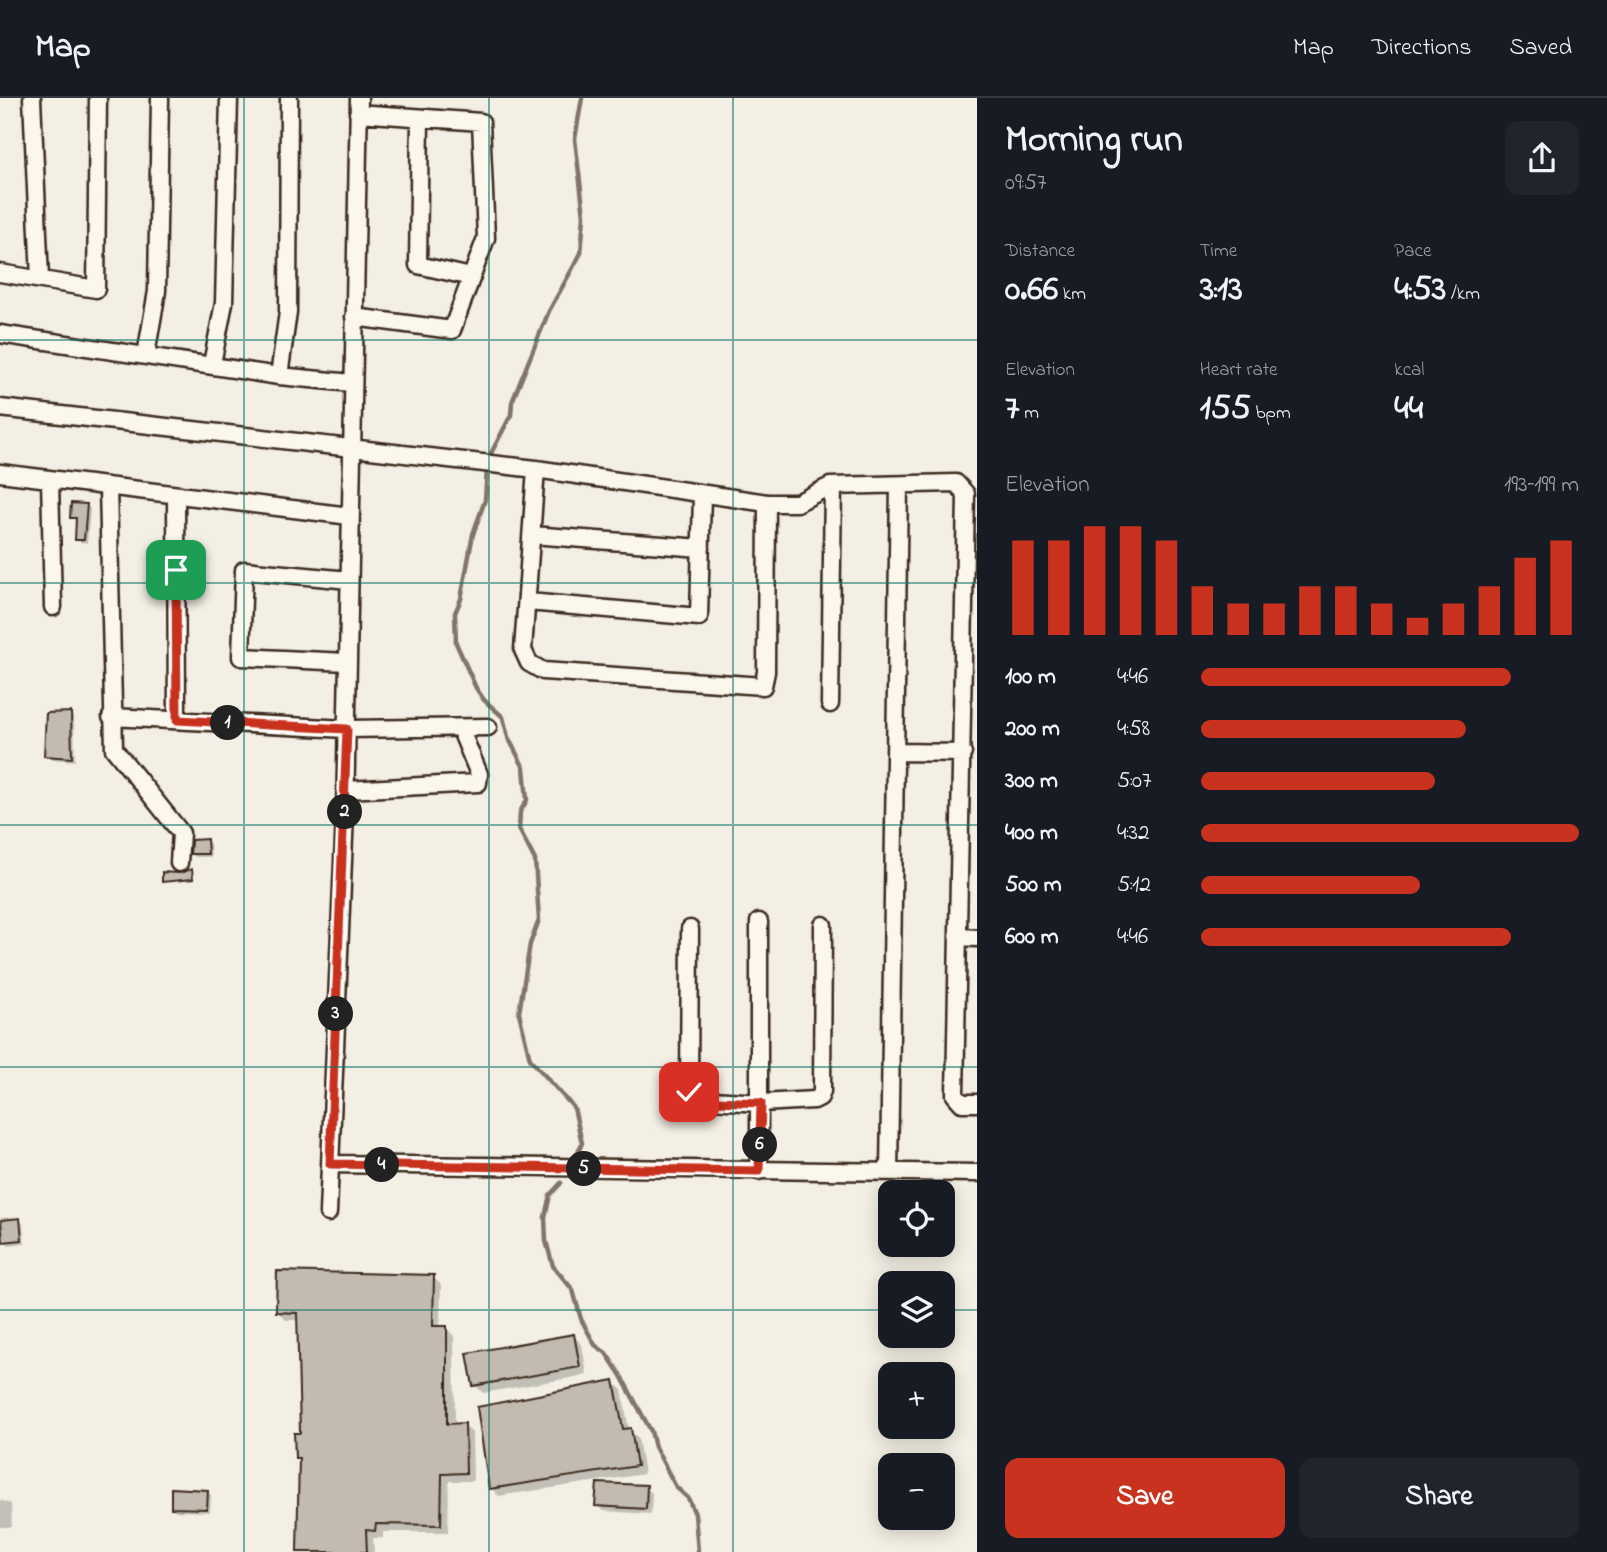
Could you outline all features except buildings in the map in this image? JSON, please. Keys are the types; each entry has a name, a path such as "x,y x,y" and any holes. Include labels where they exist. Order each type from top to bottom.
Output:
{"street":[{"path":"32,98 40,279"},
{"path":"0,273 96,289 98,98"},
{"path":"146,355 157,292 160,98"},
{"path":"212,364 224,303 229,98"},
{"path":"279,376 288,312 289,98"},
{"path":"328,1213 346,790 349,516 359,106 420,118 481,122 486,238 452,330 354,317"},
{"path":"420,118 418,265 471,277"},
{"path":"0,334 279,376 352,383"},
{"path":"0,408 536,469 767,503 797,503 833,486 956,483 962,486 967,494 971,560 963,753 955,1095 962,1103 977,1103"},
{"path":"536,469 523,650 529,663 543,671 763,686 766,672 767,503"},
{"path":"0,473 349,516"},
{"path":"50,479 53,607"},
{"path":"889,1172 899,485"},
{"path":"108,486 111,717 116,755 181,833 179,863"},
{"path":"830,705 833,486"},
{"path":"528,602 699,617 702,494"},
{"path":"176,495 177,720"},
{"path":"532,535 701,548"},
{"path":"348,663 241,657 244,570 349,580"},
{"path":"111,717 347,729 488,727"},
{"path":"346,790 478,783 479,774 460,728"},
{"path":"897,751 963,753"},
{"path":"759,922 759,1171"},
{"path":"690,929 689,1092 695,1100 761,1103 814,1100 820,1097 824,925"},
{"path":"959,937 977,938"},
{"path":"330,1164 977,1173"}],"waterway":[{"path":"488,459 511,415 512,402 549,311 581,253 584,216 575,139 582,98"},
{"path":"487,468 485,500 473,534 461,599 455,613 456,643 476,688 484,700 503,717 508,737 524,768 527,800 520,812 519,829 535,860 539,920 530,944 519,1013 530,1059 574,1108 582,1143 574,1162"},
{"path":"561,1183 550,1195 545,1217 546,1241 553,1266 573,1290 581,1319 595,1345 606,1353 620,1374 651,1431 655,1447 676,1487 688,1498 695,1514 698,1552"}],"route":[{"path":"176,570 177,720 347,729 330,1164 759,1171 761,1103 695,1100 689,1092"}]}
